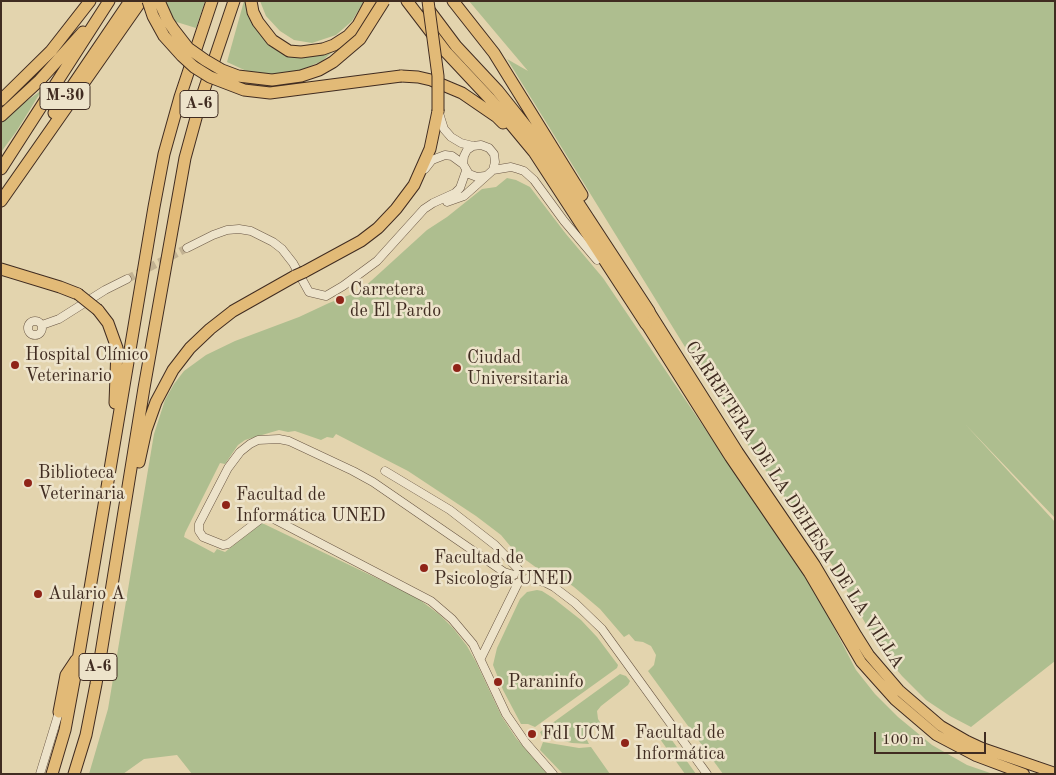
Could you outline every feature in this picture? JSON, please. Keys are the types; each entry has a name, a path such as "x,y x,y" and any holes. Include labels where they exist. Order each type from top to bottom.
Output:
{"highway":[{"path":"1,100 51,51 90,1"},
{"name":"M-30","path":"1,192 130,1"},
{"path":"1,201 141,1"},
{"path":"148,1 161,31 182,56 194,67 210,77 244,90 270,93 401,76 431,80 462,93 497,117 532,160 618,292 646,324"},
{"path":"159,1 174,30 188,48 205,60 238,76 272,80 301,76 319,70 333,62 360,39 384,1"},
{"name":"A-6","path":"52,774 65,730 79,654 164,154 180,97 212,1"},
{"name":"A-6","path":"74,774 86,735 185,158 202,96 234,1"},
{"path":"251,1 253,12 258,22 272,40 289,51 301,52 334,46 348,36 358,25 371,1"},
{"path":"408,1 446,52 490,99 534,152 646,324"},
{"path":"423,1 433,18 498,91 537,140 649,311"},
{"path":"116,558 128,527 146,430 156,402 173,370 190,348 215,324 246,304 361,241 378,228 396,209 414,185 430,149 438,111 438,76 428,1"},
{"path":"453,1 494,53 518,90 634,281 649,311"},
{"path":"1,116 40,80 108,3"},
{"name":"M-30","path":"1,169 108,3"},
{"path":"1,269 78,294 98,310 108,323 117,348 111,463"},
{"path":"59,712 66,675 79,654"}],"main road":[{"name":"CARRETERA DE LA DEHESA DE LA VILLA","path":"649,311 717,420 815,565 869,655 898,690 941,726 967,741 1055,773"},
{"name":"CARRETERA DE LA DEHESA DE LA VILLA","path":"646,324 730,457 809,572 861,662 895,700 936,735 976,756 1024,774"}],"street":[{"path":"438,111 444,129 451,137 461,143 474,146 481,145 489,148 494,154 493,170"},
{"path":"187,248 227,230 251,231 273,242 282,249 293,263 309,292 326,296 377,261 416,218 433,203 455,193 460,188 465,167 464,156 467,150 474,146"},
{"path":"414,185 428,164 438,157 445,155 452,156 477,177 485,176"},
{"path":"416,218 440,204 464,196 493,170 510,167 524,171 534,180 564,222 597,260"},
{"path":"42,325 59,319 105,290 127,280"},
{"path":"527,579 525,572 504,572 374,482 289,441 279,439 258,440 250,444 234,458 199,524 199,531 203,537 223,545 228,544 262,518 270,517 441,608 473,644 481,658 491,685 516,729 553,774"},
{"path":"385,471 450,510 495,545 516,572 515,580 518,583"},
{"path":"518,583 522,583 527,579 544,582 575,603 602,629 707,774"},
{"path":"481,658 518,583"},
{"path":"40,774 59,712"}],"green space":[{"path":"163,1 205,1 196,28 170,20"},
{"path":"244,1 249,1 277,48 309,52 345,41 322,61 287,76 253,74 227,62"},
{"path":"260,1 364,1 352,21 336,35 312,43 294,40 280,31 266,16"},
{"path":"469,1 1055,1 1055,518 965,424 1055,522 1055,661 971,727 926,700 881,651 833,566 754,454 698,368 507,59 528,71"},
{"path":"42,90 16,132 1,152 1,119"},
{"path":"507,178 530,187 603,278 816,593 856,670 875,694 898,717 932,745 967,765 993,774 723,774 648,671 654,665 656,655 651,646 635,641 629,634 624,637 600,609 574,587 552,571 548,576 516,553 501,535 476,516 408,471 336,434 333,438 327,437 321,440 295,431 279,430 245,440 238,445 225,464 220,463 184,537 214,553 217,549 225,552 262,523 416,597 440,615 467,646 502,717 516,738 547,774 192,774 177,755 144,759 123,774 89,774 108,709 154,434 165,400 174,384 184,371 206,355 235,341 360,291 427,230 447,217 482,189 496,187"},
{"path":"537,590 553,598 581,620 597,637 618,665 617,668 535,727 521,724 503,690 493,665 497,648 520,599 527,592"},
{"path":"620,674 626,676 630,681 628,685 597,711 598,719 602,725 584,734 589,744 572,743 542,736 540,732"},
{"path":"660,728 664,729 696,774 685,774 655,732"},
{"path":"543,742 579,748 591,747 610,774 563,774 540,750"}],"tunnel":[{"path":"127,279 187,248"}],"place":[{"name":"Carretera de El Pardo","path":"340,300"},
{"name":"Hospital Clínico Veterinario","path":"15,365"},
{"name":"Ciudad Universitaria","path":"457,368"},
{"name":"Biblioteca Veterinaria","path":"28,483"},
{"name":"Facultad de Informática UNED","path":"226,505"},
{"name":"Facultad de Psicología UNED","path":"424,568"},
{"name":"Aulario A","path":"38,594"},
{"name":"Paraninfo","path":"498,682"},
{"name":"FdI UCM","path":"532,734"},
{"name":"Facultad de Informática","path":"625,743"}]}
